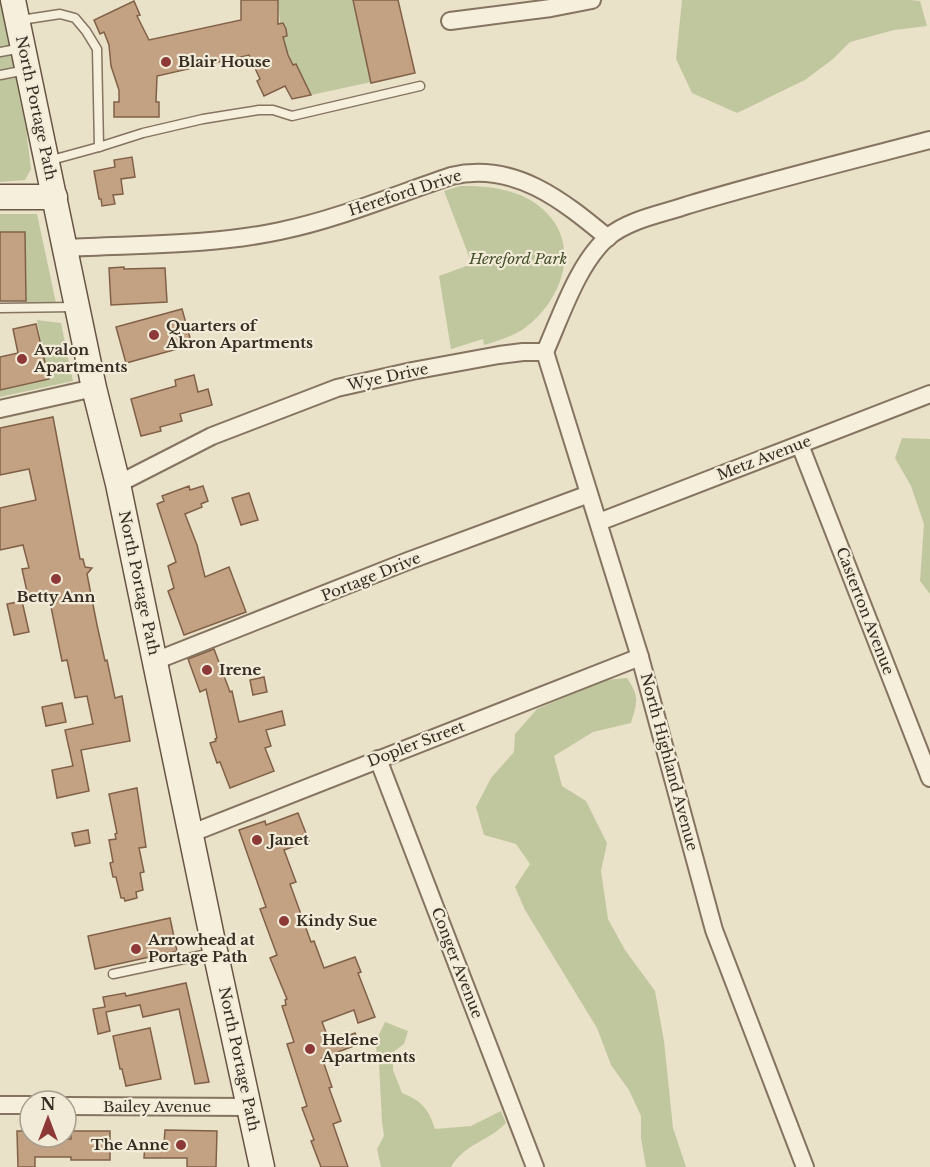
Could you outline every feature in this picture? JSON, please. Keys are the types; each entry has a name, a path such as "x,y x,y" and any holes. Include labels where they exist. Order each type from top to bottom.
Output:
{"main road":[{"name":"North Portage Path","path":"15,11 17,57 55,197 262,1167"},
{"path":"0,197 55,197"}],"street":[{"path":"450,21 551,8 591,0"},
{"path":"545,352 582,272 594,252 608,238 638,221 706,200 930,140"},
{"name":"Hereford Drive","path":"66,248 163,245 214,241 272,232 349,211 451,176 475,172 498,173 536,186 589,222 608,238"},
{"name":"Wye Drive","path":"118,484 212,436 338,388 499,355 545,352"},
{"name":"North Highland Avenue","path":"545,352 640,657 714,930 805,1167"},
{"path":"0,409 94,387"},
{"name":"Metz Avenue","path":"599,522 930,394"},
{"name":"Casterton Avenue","path":"800,445 930,778"},
{"name":"Portage Drive","path":"155,661 408,561 588,494"},
{"name":"Dopler Street","path":"192,833 640,657"},
{"name":"Conger Avenue","path":"378,759 535,1167"},
{"path":"0,1106 18,1106"},
{"name":"Bailey Avenue","path":"78,1106 249,1107"}],"lane":[{"path":"15,11 60,14 75,18 86,31 97,49 99,147"},
{"path":"0,75 17,57"},
{"path":"47,161 142,133 204,119 259,110 273,110 292,116 420,86"},
{"path":"0,308 78,307"},
{"path":"113,974 215,952"}],"green space":[{"path":"0,0 26,129 31,169 25,180 0,182"},
{"path":"278,0 353,0 371,82 293,99 303,78 296,65 293,65 285,48 283,37 287,36 283,23 280,23"},
{"path":"682,0 920,1 927,26 894,30 850,42 833,59 805,80 737,113 692,93 676,59"},
{"name":"Hereford Park","path":"460,186 498,189 533,202 552,219 560,233 564,249 564,264 561,279 554,294 545,308 522,330 484,345 483,339 451,349 439,276 472,264 444,191"},
{"path":"0,214 37,214 56,303 26,304 25,232 0,232"},
{"path":"37,320 61,323 73,381 0,397 0,390 48,379"},
{"path":"902,438 930,439 930,594 920,581 924,524 911,486 895,458"},
{"path":"627,678 636,695 631,723 593,732 554,756 562,786 586,801 607,843 601,871 608,919 625,950 655,991 664,1041 673,1128 686,1167 646,1167 641,1138 641,1116 629,1090 611,1065 597,1028 525,910 515,887 530,864 516,844 484,835 476,807 491,778 514,752 515,734 537,709 605,680"},
{"path":"385,1022 408,1031 404,1044 393,1052 393,1070 402,1093 423,1106 435,1129 471,1126 501,1111 506,1123 492,1135 463,1153 451,1167 381,1167 377,1149 384,1136 379,1063 375,1043"}],"building":[{"name":"Blair House","path":"241,0 278,0 278,24 283,23 286,29 287,36 283,37 288,55 293,65 296,64 311,95 292,99 285,86 264,96 257,81 260,79 249,55 157,76 156,102 159,102 159,117 114,117 114,102 119,102 119,90 111,66 109,45 104,32 100,34 94,20 134,1 140,15 137,16 149,40 241,20"},
{"path":"353,0 398,0 415,73 371,83"},
{"path":"132,157 135,177 121,179 123,194 113,195 115,204 102,206 94,171 115,167 114,160"},
{"path":"0,232 25,232 26,301 0,301"},
{"path":"124,267 124,269 165,268 167,302 111,305 109,268"},
{"name":"Quarters of Akron Apartments","path":"182,309 192,345 126,363 116,327"},
{"name":"Avalon Apartments","path":"36,324 49,379 0,390 0,357 18,353 13,329"},
{"path":"194,375 198,392 208,389 212,405 180,414 182,421 160,427 161,431 141,436 131,399 176,386 175,380"},
{"path":"53,417 80,559 83,559 85,567 92,568 87,574 97,625 115,698 122,696 130,741 81,750 89,791 57,798 52,770 73,766 65,730 93,724 87,696 75,698 67,660 62,661 48,592 28,596 22,569 29,568 23,545 0,550 0,508 36,500 29,469 0,475 0,428"},
{"path":"189,486 190,490 203,486 208,501 201,504 202,507 185,514 197,545 205,577 229,567 246,612 184,635 168,591 174,588 168,566 176,562 157,504 164,501 162,496"},
{"path":"249,493 258,520 241,525 232,498"},
{"path":"22,601 29,632 14,635 7,604"},
{"path":"214,649 230,692 232,691 239,722 282,711 285,725 266,730 271,746 265,748 274,771 230,788 210,743 216,741 217,738 206,689 200,692 188,659"},
{"path":"264,677 267,692 253,695 250,680"},
{"path":"62,703 66,722 46,726 42,707"},
{"path":"137,788 146,847 139,848 144,872 140,873 143,890 136,892 137,898 125,901 121,898 110,863 113,862 109,840 116,839 115,834 117,833 109,794"},
{"path":"298,813 309,841 284,850 296,882 290,884 311,942 314,941 324,968 355,957 361,972 358,973 375,1017 358,1023 354,1010 322,1022 330,1043 355,1033 359,1044 322,1058 332,1087 329,1088 341,1121 333,1124 348,1167 321,1167 311,1141 314,1140 302,1108 307,1106 287,1044 294,1042 282,1006 286,1005 285,1000 287,999 270,958 277,955 260,909 266,907 239,830 265,821 266,825"},
{"path":"88,830 90,843 75,846 72,833"},
{"name":"Arrowhead at Portage Path","path":"170,918 177,951 95,969 88,936"},
{"path":"186,983 209,1082 195,1084 179,1009 143,1017 140,1005 106,1012 110,1031 98,1034 93,1009 105,1007 103,997 125,993 126,996"},
{"path":"150,1028 161,1079 126,1086 113,1036"},
{"name":"The Anne","path":"165,1130 217,1131 216,1167 187,1167 187,1158 144,1158 145,1144 164,1144"},
{"path":"17,1131 18,1149 78,1149 78,1131 110,1131 110,1160 35,1157 35,1167 18,1167"}],"place":[{"name":"Blair House","path":"166,62"},
{"name":"Quarters of Akron Apartments","path":"154,335"},
{"name":"Avalon Apartments","path":"22,359"},
{"name":"Betty Ann","path":"56,579"},
{"name":"Irene","path":"207,670"},
{"name":"Janet","path":"257,840"},
{"name":"Kindy Sue","path":"284,921"},
{"name":"Arrowhead at Portage Path","path":"136,949"},
{"name":"Helene Apartments","path":"310,1049"},
{"name":"The Anne","path":"181,1145"}]}
